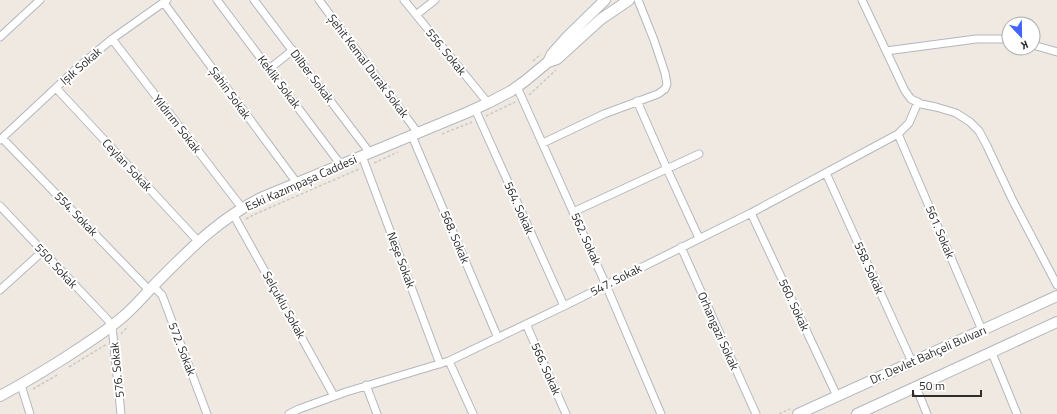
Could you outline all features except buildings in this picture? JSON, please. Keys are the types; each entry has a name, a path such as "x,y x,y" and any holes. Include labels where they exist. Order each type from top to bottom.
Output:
{"street":[{"path":"0,37 40,0"},
{"name":"Keklik Sokak","path":"218,0 341,165"},
{"name":"Dilber Sokak","path":"254,0 293,50 366,154"},
{"name":"Şehit Kemal Durak Sokak","path":"319,0 415,134"},
{"name":"556. Sokak","path":"404,0 488,103"},
{"path":"416,15 436,0"},
{"path":"591,14 598,0"},
{"name":"Eski Kazımpaşa Caddesi","path":"0,396 23,389 112,326 126,314 198,241 238,211 297,183 475,109 525,82 548,62 552,54 567,37 605,0"},
{"path":"543,143 604,114 658,94 665,89 667,84 665,73 638,0"},
{"path":"862,0 910,99 956,113 970,122 979,131 1013,201 1057,285"},
{"name":"Işık Sokak","path":"1,139 75,70 112,39 166,1"},
{"name":"Şahin Sokak","path":"166,1 297,183"},
{"name":"Eski Kazımpaşa Caddesi","path":"548,62 557,59 601,19 628,1"},
{"name":"Yıldırım Sokak","path":"112,39 238,211"},
{"path":"886,51 976,39 1001,39"},
{"path":"1041,47 1057,52"},
{"path":"269,69 293,50"},
{"name":"562. Sokak","path":"517,87 606,285 661,414"},
{"name":"Ceylan Sokak","path":"56,88 198,241"},
{"path":"638,101 699,238"},
{"name":"547. Sokak","path":"289,414 366,385 449,361 564,306 751,213 898,134 909,122 918,102"},
{"name":"564. Sokak","path":"475,109 564,306"},
{"name":"568. Sokak","path":"415,134 498,338"},
{"name":"561. Sokak","path":"898,134 982,330"},
{"name":"554. Sokak","path":"1,139 151,288"},
{"name":"Neşe Sokak","path":"366,154 366,166 440,364"},
{"path":"573,212 699,154"},
{"name":"558. Sokak","path":"826,173 912,362"},
{"name":"550. Sokak","path":"0,206 112,326"},
{"name":"Selçuklu Sokak","path":"238,211 239,224 334,396"},
{"name":"560. Sokak","path":"751,213 837,396"},
{"name":"Orhangazi Sokak","path":"681,247 756,414"},
{"path":"0,290 43,251"},
{"name":"572. Sokak","path":"151,288 162,295 207,414"},
{"name":"Dr. Devlet Bahçeli Bulvarı","path":"798,414 1057,296"},
{"name":"Dr. Devlet Bahçeli Bulvarı","path":"857,414 1057,322"},
{"name":"566. Sokak","path":"526,324 566,414"},
{"name":"576. Sokak","path":"112,326 122,414"},
{"path":"992,353 1017,414"},
{"path":"449,361 473,414"},
{"path":"366,385 377,414"},
{"path":"916,387 927,414"},
{"path":"23,389 30,414"}],"path":[{"path":"436,137 479,119 531,94 557,68"},
{"path":"239,224 253,215 402,151"},
{"path":"23,389 39,386 114,340 128,326"}]}
